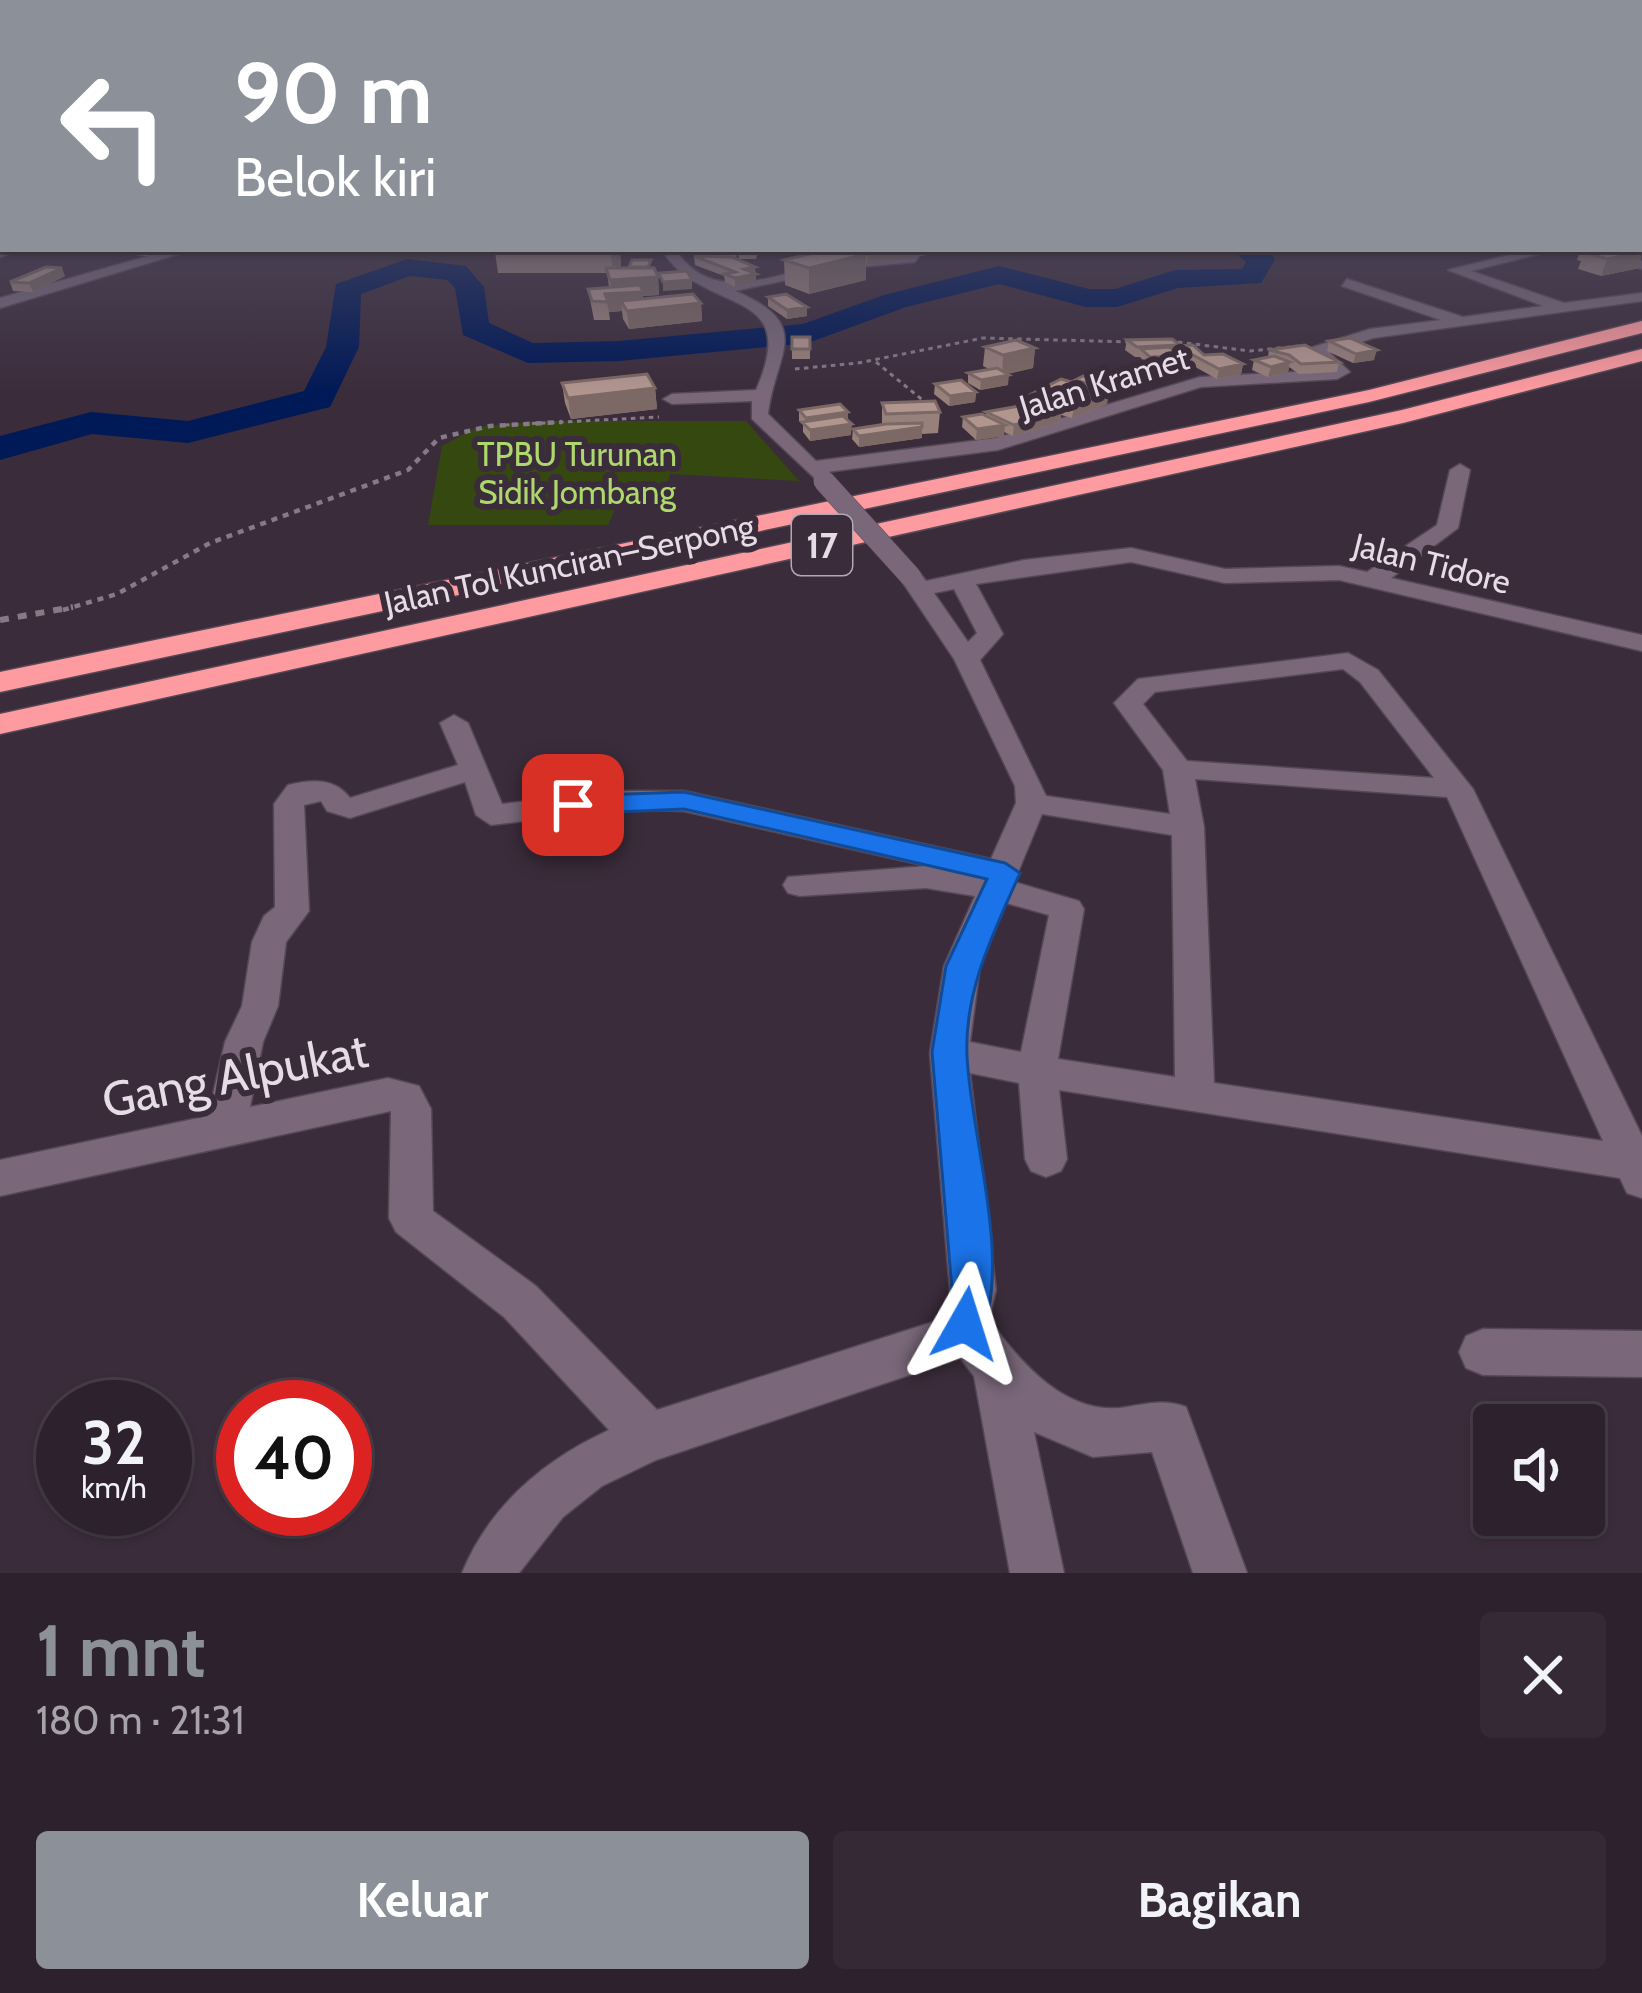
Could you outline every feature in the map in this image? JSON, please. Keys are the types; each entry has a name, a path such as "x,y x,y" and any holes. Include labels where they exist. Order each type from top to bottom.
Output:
{"highway":[{"name":"Jalan Tol Kunciran–Serpong","path":"0,682 1370,396 1642,327"},
{"name":"Jalan Tol Kunciran–Serpong","path":"0,724 1403,416 1642,355"}],"street":[{"path":"0,303 177,252"},
{"path":"489,1573 508,1541 545,1499 584,1468 648,1438 950,1339 965,1324 973,1290 950,1052 962,966 1002,881 1031,803 1030,786 931,582 762,421 759,395 777,351 760,311 682,274 670,252"},
{"path":"832,252 838,265"},
{"path":"1538,252 1455,270 1566,308"},
{"path":"1594,252 1642,265"},
{"path":"722,290 838,265 915,258"},
{"path":"1347,283 1469,324"},
{"path":"0,293 30,294"},
{"path":"1451,297 1509,318"},
{"path":"1330,345 1370,334 1642,297"},
{"name":"Jalan Kramet","path":"818,474 1042,434 1179,386 1331,375 1341,372 1318,351 1330,345"},
{"path":"673,408 759,395"},
{"path":"1370,581 1447,528 1460,470"},
{"name":"Jalan Tidore","path":"931,582 1131,555 1225,576 1317,571 1507,616 1639,639"},
{"path":"1195,1096 1188,827 1178,769 1128,703 1136,690 1339,660 1354,663 1369,676 1458,789 1638,1171"},
{"path":"454,723 491,815 621,800 684,801 1002,881 1067,909 1037,1071 1046,1159"},
{"path":"225,1130 244,1042 260,1006 269,942 276,925 292,911 290,798 330,791 338,804 350,808 476,769"},
{"path":"1178,769 1458,789"},
{"path":"1031,803 1188,827"},
{"path":"800,885 926,877 1002,881"},
{"path":"950,1052 1037,1071 1638,1171"},
{"name":"Gang Alpukat","path":"0,1178 388,1094 405,1097 411,1109 411,1218 416,1226 446,1242 502,1286 648,1438"},
{"path":"965,1324 997,1372 1050,1412 1094,1433 1168,1425 1220,1573"},
{"path":"1484,1352 1642,1354"},
{"path":"997,1372 1037,1573"}],"path":[{"path":"777,351 876,362 962,341 1026,335 1149,342"},
{"path":"1166,341 1250,351 1330,345"},
{"path":"876,362 976,448"},
{"path":"0,620 53,613 117,594 210,543 408,470 440,438 673,408"}],"green space":[{"name":"TPBU Turunan Sidik Jombang","path":"537,421 746,421 799,481 670,474 665,497 616,508 608,525 428,525 442,446 477,427"}],"building":[{"path":"817,252 866,254 809,268 784,260"},
{"path":"1584,252 1642,252 1607,259"},
{"path":"694,256 732,257 755,267 744,269 756,274 735,278 724,274 735,272"},
{"path":"632,260 651,260 648,267 629,267"},
{"path":"46,267 62,268 29,283 10,282"},
{"path":"606,268 654,268 658,277 610,280"},
{"path":"687,271 692,280 663,282 659,273"},
{"path":"640,285 643,292 605,294 608,302 592,301 588,289"},
{"path":"693,294 701,303 627,311 621,301"},
{"path":"786,294 807,307 787,310 768,297"},
{"path":"792,337 810,337 810,349 792,349"},
{"path":"1350,338 1377,350 1356,354 1329,341"},
{"path":"1172,339 1180,345 1137,347 1127,340"},
{"path":"1016,340 1035,348 1003,355 985,347"},
{"path":"1193,345 1204,355 1223,354 1243,364 1219,369 1176,346"},
{"path":"1305,345 1339,362 1301,364 1269,350"},
{"path":"1170,347 1179,356 1150,357 1141,349"},
{"path":"1274,356 1290,362 1271,367 1254,360"},
{"path":"997,368 1009,375 981,380 968,373"},
{"path":"1114,370 1140,378 1103,388 1075,380 1091,372 1103,376"},
{"path":"647,374 655,388 568,398 562,383"},
{"path":"1061,379 1082,385 1058,396 1070,399 1091,389 1108,394 1074,407 1026,397"},
{"path":"961,380 976,392 950,396 935,384"},
{"path":"935,401 940,412 886,414 882,403"},
{"path":"1041,402 1061,412 1014,425 986,412"},
{"path":"840,404 848,412 806,418 799,410"},
{"path":"982,414 1005,425 977,429 963,417"},
{"path":"843,416 852,424 810,430 802,422"},
{"path":"922,423 922,427 859,436 853,429 886,424"}],"waterway":[{"path":"0,448 91,423 188,432 317,399 342,347 346,290 407,267 456,272 469,287 474,328 528,353 619,351 808,333 895,301 999,275 1026,278 1086,298 1117,298 1175,279 1251,277 1261,260 1249,252"}],"route":[{"path":"573,805 684,801 1005,873 962,966 950,1052 973,1290 965,1324"}]}
